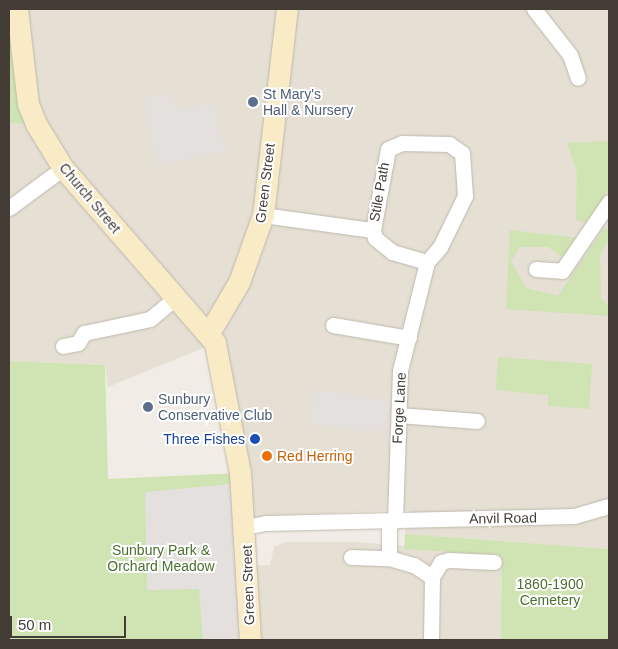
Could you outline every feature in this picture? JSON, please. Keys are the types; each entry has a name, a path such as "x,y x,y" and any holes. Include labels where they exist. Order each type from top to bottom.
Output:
{"street":[{"name":"Church Street","path":"17,9 30,114 63,168 209,333"},
{"name":"Green Street","path":"250,640 245,527 234,434 217,350 209,333 239,282 263,215 287,9"},
{"path":"534,9 570,55 578,78"},
{"name":"Stile Path","path":"427,262 392,252 374,238 373,230 384,158 392,146 449,144 464,159"},
{"name":"Forge Lane","path":"389,558 399,415 400,370 427,262 444,240 465,196 464,159"},
{"path":"9,208 63,168"},
{"path":"536,269 562,271 609,202"},
{"name":"Stile Path","path":"263,215 373,230"},
{"path":"63,346 78,343 84,333 150,319 176,297"},
{"path":"333,325 409,338"},
{"path":"399,415 477,420"},
{"name":"Anvil Road","path":"392,521 574,516 609,506"},
{"path":"245,527 266,522 392,521"},
{"path":"351,557 389,558 414,565 432,577"},
{"path":"431,640 432,577 440,562 449,560 494,562"}],"shaded area":[{"path":"9,9 609,9 609,549 405,534 409,510 280,515 245,527 215,343 108,387 105,365 9,361"},
{"path":"172,93 175,109 214,103 221,138 231,151 157,165 144,98"},
{"path":"314,390 389,401 382,431 312,425"},
{"path":"241,483 250,640 203,640 199,589 147,590 145,492"},
{"path":"285,542 358,542 502,555 501,640 250,640 248,566 270,565 274,547"}],"green space":[{"path":"9,9 36,124 9,123"},
{"path":"609,141 609,188 588,223 576,220 577,172 567,143"},
{"path":"604,228 609,231 609,239 600,255 601,299 609,306 609,316 506,309 510,230 578,238 562,257 548,247 520,247 511,261 526,288 558,296"},
{"path":"498,357 592,364 589,409 548,406 548,395 496,390"},
{"name":"Sunbury Park & Orchard Meadow","path":"9,361 105,365 108,479 240,473 250,640 9,640"},
{"name":"1860-1900 Cemetery","path":"405,534 609,549 609,640 501,640 502,555 404,549"}],"place":[{"name":"St Mary's Hall & Nursery","path":"253,102"},
{"name":"Sunbury Conservative Club","path":"148,407"},
{"name":"Three Fishes","path":"255,439"},
{"name":"Red Herring","path":"267,456"}]}
